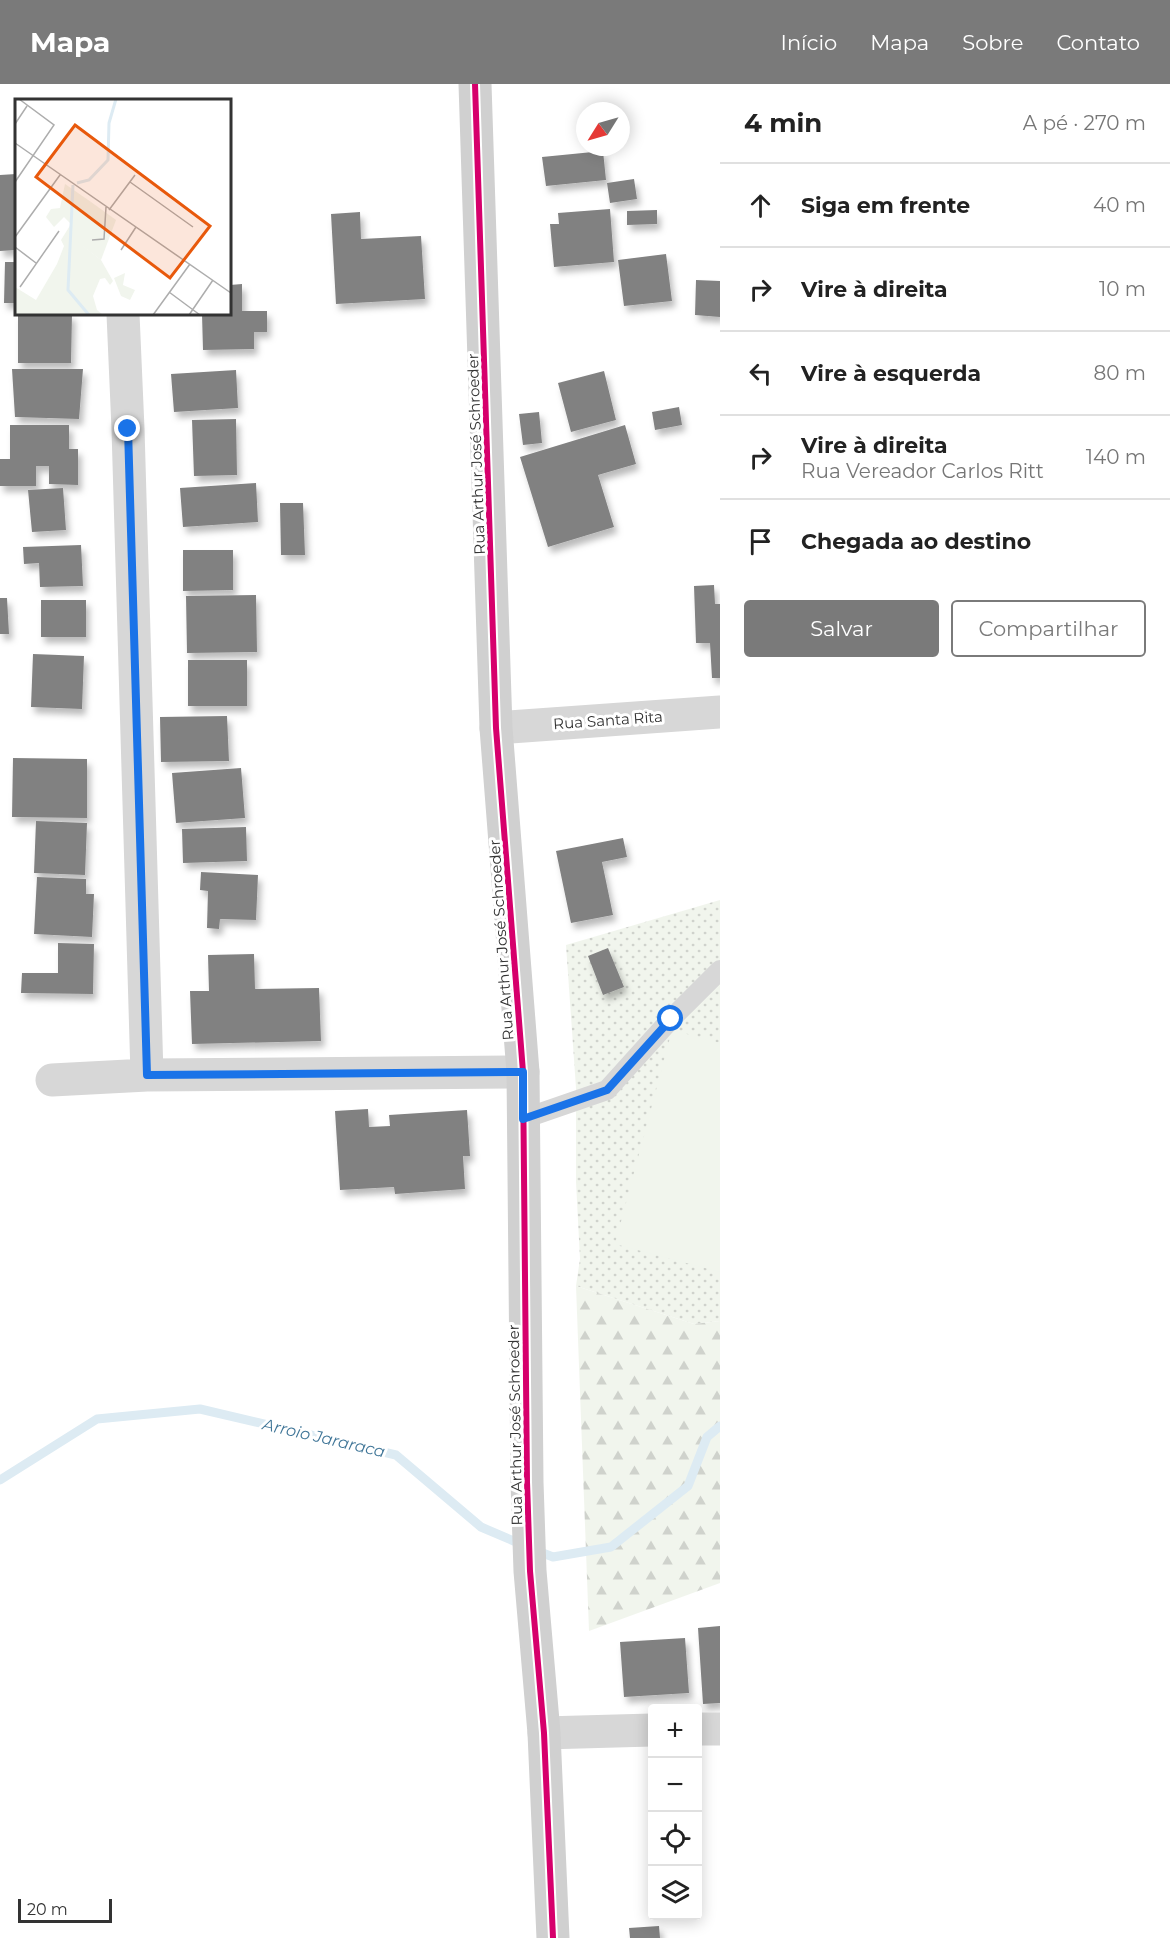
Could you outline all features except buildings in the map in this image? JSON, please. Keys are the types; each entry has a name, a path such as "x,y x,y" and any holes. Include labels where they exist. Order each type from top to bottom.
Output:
{"street":[{"name":"Rua Arthur José Schroeder","path":"475,84 496,728 523,1072 526,1482 530,1571 544,1733 553,1938"},
{"path":"123,315 147,1075"},
{"name":"Rua Santa Rita","path":"496,728 720,712"},
{"path":"52,1080 147,1075 523,1072"},
{"path":"702,1729 720,1728"},
{"path":"544,1733 648,1730"}],"lane":[{"path":"523,1119 607,1090 671,1019 720,970"}],"green space":[{"path":"720,900 720,1321 694,1324 576,1286 580,1259 576,1182 576,1088 566,945"},
{"path":"672,1030 720,1043 720,1272 615,1244"},
{"path":"576,1286 694,1324 720,1321 720,1583 589,1631"}],"waterway":[{"name":"Arroio Jararaca","path":"0,1480 97,1419 200,1409 396,1455 481,1527 523,1545"},
{"name":"Arroio Jararaca","path":"535,1550 553,1557 611,1547 688,1486 707,1437 720,1426"}],"cycle path":[{"path":"475,84 496,728 523,1072 530,1571 544,1733 553,1938"}],"route":[{"path":"128,429 147,1075 523,1072 523,1119 607,1090 671,1019"}]}
